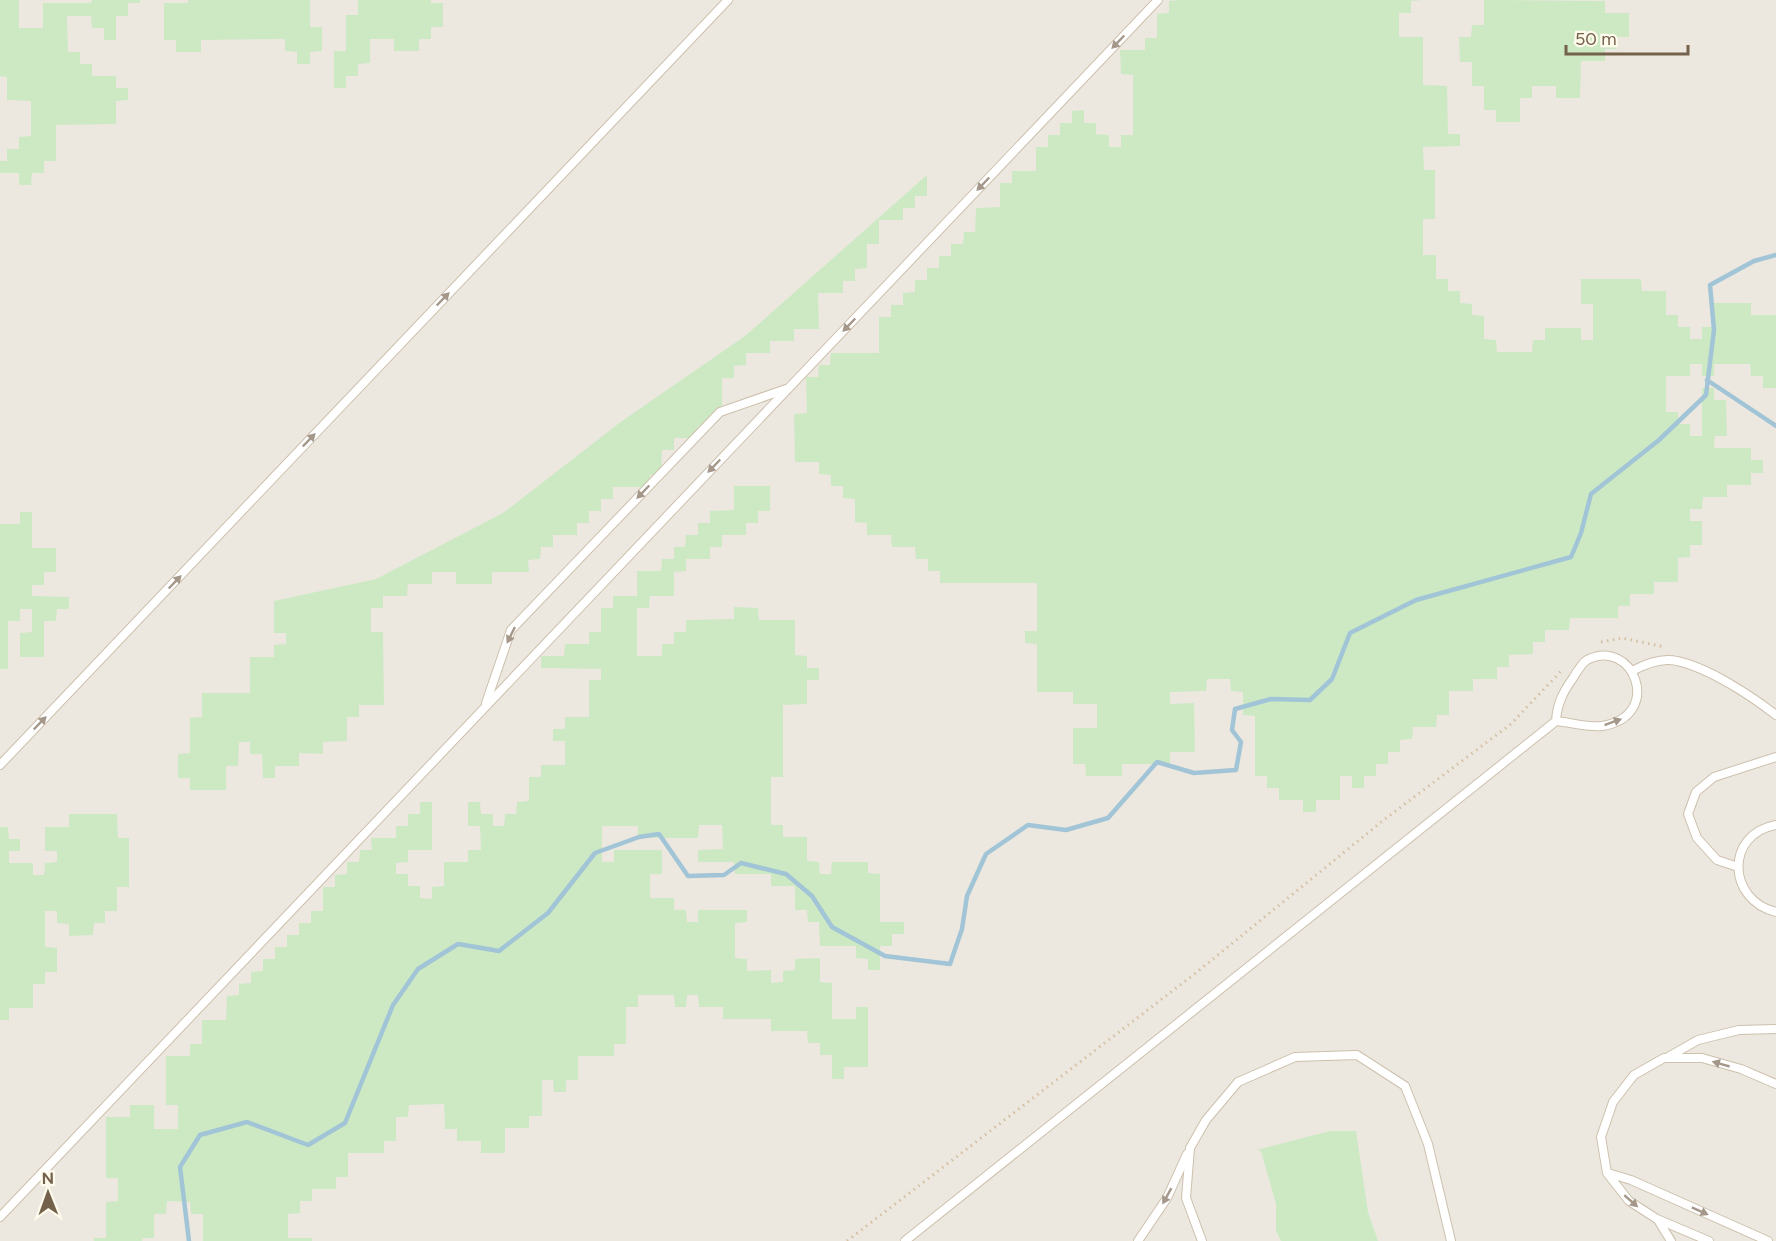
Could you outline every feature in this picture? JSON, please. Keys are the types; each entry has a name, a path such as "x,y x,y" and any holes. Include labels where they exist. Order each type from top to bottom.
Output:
{"lane":[{"path":"0,765 728,0"},
{"path":"0,1217 1158,0"},
{"path":"485,707 512,630 519,621 720,412 789,388"},
{"path":"905,1241 1556,721 1564,690 1586,661 1603,656 1623,661 1632,671 1637,688 1635,706 1621,720 1600,727 1556,721"},
{"path":"1632,671 1650,662 1676,660 1720,678 1776,715"},
{"path":"1738,867 1717,860 1697,838 1688,814 1696,792 1714,777 1776,757"},
{"path":"1776,825 1751,837 1740,856 1738,867 1743,888 1749,897 1766,909 1776,912"},
{"path":"1709,1241 1657,1219 1629,1201 1607,1173 1601,1137 1613,1102 1634,1075 1698,1040 1739,1030 1776,1029"},
{"path":"1138,1241 1167,1198 1206,1120 1238,1082 1295,1057 1357,1055 1405,1086 1428,1144 1451,1241"},
{"path":"1664,1058 1702,1058 1741,1069 1776,1084"},
{"path":"1190,1148 1186,1198 1202,1241"},
{"path":"1607,1173 1631,1180 1768,1241"},
{"path":"1657,1219 1671,1241"}],"path":[{"path":"1600,642 1622,638 1667,647 1676,660"},
{"path":"847,1241 1197,972 1385,819 1511,724 1568,664"}],"shaded area":[{"path":"0,0 1776,0 1776,1241 0,1241"}],"green space":[{"path":"0,0 19,0 19,28 43,28 43,3 140,0 140,3 128,3 128,16 116,16 116,40 104,40 104,28 92,28 91,16 67,16 68,52 80,52 80,64 92,64 92,76 116,76 116,88 128,88 128,100 116,101 116,124 56,125 56,161 44,161 44,173 32,173 31,185 19,185 19,173 0,173 0,161 7,161 7,149 19,149 19,137 31,136 31,101 7,100 7,77 0,76"},
{"path":"188,0 310,0 310,27 322,27 322,51 310,52 310,64 297,64 297,52 285,51 285,39 201,40 201,52 176,52 176,40 164,40 164,3 188,3"},
{"path":"358,0 431,0 431,3 443,3 443,27 431,27 431,39 419,39 419,51 394,51 394,39 370,39 370,63 358,64 358,76 346,76 346,88 334,88 334,51 346,51 346,15 358,15"},
{"path":"1423,0 1411,1 1411,13 1399,13 1399,37 1423,37 1423,85 1447,86 1448,134 1460,134 1460,146 1423,147 1424,170 1435,170 1435,219 1423,219 1423,255 1436,255 1436,279 1448,279 1448,291 1460,291 1460,303 1472,304 1472,315 1484,316 1484,339 1496,340 1497,352 1532,352 1533,340 1545,340 1545,328 1581,328 1581,340 1593,340 1593,304 1581,304 1581,279 1641,279 1642,291 1666,291 1666,315 1678,315 1678,327 1690,327 1690,339 1702,339 1702,327 1714,327 1714,303 1751,303 1751,315 1776,315 1776,388 1763,388 1763,376 1751,376 1750,364 1714,364 1714,376 1702,376 1702,364 1690,364 1690,376 1666,376 1666,412 1678,412 1678,424 1690,424 1690,436 1702,436 1702,388 1714,388 1714,400 1726,400 1727,436 1715,436 1714,448 1751,448 1751,460 1763,460 1763,473 1751,473 1751,485 1727,485 1727,497 1703,497 1702,509 1690,509 1690,521 1702,521 1702,545 1690,545 1690,557 1678,558 1678,582 1654,582 1654,594 1630,594 1630,606 1618,606 1618,618 1570,618 1569,630 1545,630 1545,642 1533,642 1533,654 1509,655 1509,667 1497,667 1497,679 1473,679 1473,691 1449,691 1449,715 1437,715 1436,727 1413,727 1412,739 1400,740 1400,752 1388,752 1388,764 1376,764 1376,776 1364,776 1364,788 1352,788 1352,776 1340,776 1340,800 1316,800 1316,812 1303,812 1303,800 1279,800 1279,788 1267,788 1267,776 1255,776 1255,716 1243,715 1243,692 1231,691 1230,679 1207,679 1206,691 1170,692 1170,704 1194,703 1195,752 1170,752 1170,764 1122,764 1122,776 1086,776 1085,764 1073,764 1073,728 1097,728 1097,704 1073,704 1073,692 1037,692 1037,644 1025,643 1025,631 1037,631 1037,583 940,583 940,571 928,571 928,559 916,559 915,547 892,547 891,535 867,535 867,523 855,522 855,499 843,498 843,486 831,486 831,475 819,474 819,462 795,462 794,414 807,413 806,377 818,377 819,365 830,365 831,353 879,353 879,317 891,317 891,305 903,305 903,293 915,292 915,280 927,280 927,268 939,268 939,256 951,256 951,244 963,244 964,232 975,232 976,208 1000,207 1000,183 1012,183 1012,171 1036,171 1036,147 1048,147 1048,135 1060,135 1060,123 1072,123 1072,111 1084,110 1084,123 1096,123 1096,134 1109,135 1109,147 1121,147 1121,135 1133,135 1133,75 1121,74 1120,50 1145,50 1145,38 1157,38 1157,14 1169,13 1169,1"},
{"path":"1484,0 1605,1 1605,13 1629,13 1629,37 1617,37 1617,49 1605,49 1605,61 1581,61 1580,98 1556,98 1556,86 1532,86 1532,98 1520,98 1520,122 1496,122 1496,110 1484,110 1484,86 1472,86 1472,62 1460,62 1459,37 1471,37 1472,25 1484,25"},
{"path":"927,175 927,196 915,196 915,208 903,208 903,220 879,220 879,244 867,244 867,268 855,269 855,281 843,281 843,293 818,293 819,329 794,329 794,341 770,341 770,353 746,353 746,365 734,366 734,378 722,378 722,414 710,414 710,426 698,426 698,438 674,438 674,450 662,450 661,475 650,475 649,487 613,487 613,499 601,499 601,511 589,511 589,523 577,523 577,535 553,535 553,547 541,547 540,559 528,560 529,572 492,572 492,584 456,584 456,572 432,572 432,584 408,584 407,596 383,596 383,608 371,608 371,632 383,632 384,705 359,705 359,717 347,717 347,741 323,742 323,754 299,753 299,766 275,766 275,778 263,778 262,754 250,754 250,742 239,742 238,766 226,766 226,790 190,790 190,778 178,778 178,754 190,753 190,718 202,717 202,693 250,693 250,657 274,657 274,645 286,644 286,633 274,633 274,601 376,579 503,513 622,421 745,336"},
{"path":"734,486 770,486 770,511 758,511 758,523 746,523 746,535 722,535 722,547 710,547 710,559 686,559 686,571 674,572 674,596 650,596 649,608 637,608 637,656 662,656 662,644 674,644 674,632 686,632 686,620 734,619 734,607 758,608 759,620 795,620 795,655 807,656 807,668 819,668 819,680 807,680 807,704 783,705 783,777 771,777 771,825 783,825 783,837 807,837 807,861 819,862 820,874 831,874 832,862 868,862 868,873 880,874 880,922 904,922 904,934 892,934 892,946 880,946 880,970 868,970 868,959 856,958 856,946 820,946 819,922 808,922 807,910 795,910 795,886 771,886 771,874 735,874 734,862 698,862 698,850 723,849 722,825 699,825 698,838 638,838 638,826 602,826 602,862 614,862 614,850 662,850 662,874 650,874 650,898 674,898 674,910 686,910 687,922 698,922 698,910 747,910 747,922 735,923 735,958 747,959 747,971 771,970 771,983 783,982 783,971 795,970 795,959 820,958 820,982 832,983 832,1019 856,1019 856,1007 868,1007 868,1067 844,1067 844,1079 832,1079 832,1055 820,1055 820,1043 808,1043 807,1031 771,1031 771,1019 723,1019 723,1007 699,1007 698,995 687,995 686,1007 675,1007 674,995 638,995 638,1007 626,1007 626,1044 614,1044 614,1056 578,1056 578,1080 566,1080 566,1092 554,1092 553,1080 542,1080 542,1116 529,1116 529,1128 505,1128 505,1153 481,1153 481,1141 457,1141 457,1129 445,1129 444,1104 409,1105 408,1117 396,1117 396,1141 384,1141 384,1153 348,1153 348,1177 336,1177 336,1189 312,1189 312,1201 300,1201 300,1213 288,1214 288,1238 312,1238 312,1241 203,1241 203,1214 191,1214 190,1202 167,1201 166,1214 154,1214 154,1238 143,1238 142,1241 94,1241 94,1238 106,1238 106,1202 118,1201 118,1178 106,1178 106,1117 130,1117 130,1105 154,1105 154,1129 178,1129 178,1105 166,1105 166,1056 190,1056 190,1044 202,1044 202,1020 226,1020 227,996 239,995 239,984 251,983 251,972 263,971 263,959 275,959 275,947 287,947 287,935 299,935 299,923 311,923 311,911 323,911 323,887 335,887 335,875 347,874 347,862 359,862 360,850 372,850 371,838 396,838 396,826 408,826 408,814 420,814 420,802 432,802 432,850 408,850 408,862 396,863 396,874 408,874 408,886 420,886 420,898 432,899 432,887 444,886 444,862 468,862 468,850 481,850 480,826 468,826 468,802 480,802 481,814 493,814 493,826 504,826 505,814 516,814 517,802 529,801 529,777 541,777 541,765 565,765 565,741 553,741 553,729 565,729 565,717 589,717 589,680 601,680 601,669 541,668 541,656 564,656 565,644 589,644 589,632 601,632 601,608 613,608 613,596 637,596 637,571 661,571 662,559 674,559 674,547 685,547 686,535 698,535 698,523 710,523 710,511 734,510"},
{"path":"20,512 32,512 32,548 56,548 56,572 44,572 44,585 32,585 32,596 69,597 69,609 57,609 56,621 44,621 44,657 20,657 20,633 32,632 32,609 20,609 20,621 8,621 8,669 0,669 0,524 20,524"},
{"path":"69,814 117,814 118,838 129,838 129,887 117,887 117,911 105,911 105,923 94,923 93,935 69,936 69,924 57,923 57,911 45,911 45,947 57,948 57,972 45,972 45,984 33,984 33,1008 9,1008 9,1020 0,1020 0,827 8,827 9,839 20,839 20,851 9,851 9,863 33,863 33,875 44,875 45,863 57,862 57,851 45,851 45,827 69,827"},
{"path":"1330,1131 1356,1131 1368,1212 1378,1241 1281,1241 1276,1231 1276,1204 1261,1151 1257,1150"}],"waterway":[{"path":"189,1241 180,1167 200,1135 247,1122 308,1145 345,1123 393,1005 418,969 458,944 499,951 548,913 595,853 639,837 659,834 688,876 724,875 741,863 786,874 812,896 832,927 885,956 950,964 962,929 967,896 986,854 1028,825 1066,830 1108,818 1157,762 1194,773 1236,770 1241,742 1232,730 1235,709 1271,699 1310,700 1332,679 1350,633 1416,600 1571,557 1581,533 1591,494 1659,440 1706,395 1714,330 1710,285 1754,261 1776,255"},
{"path":"1707,380 1776,426"}]}
